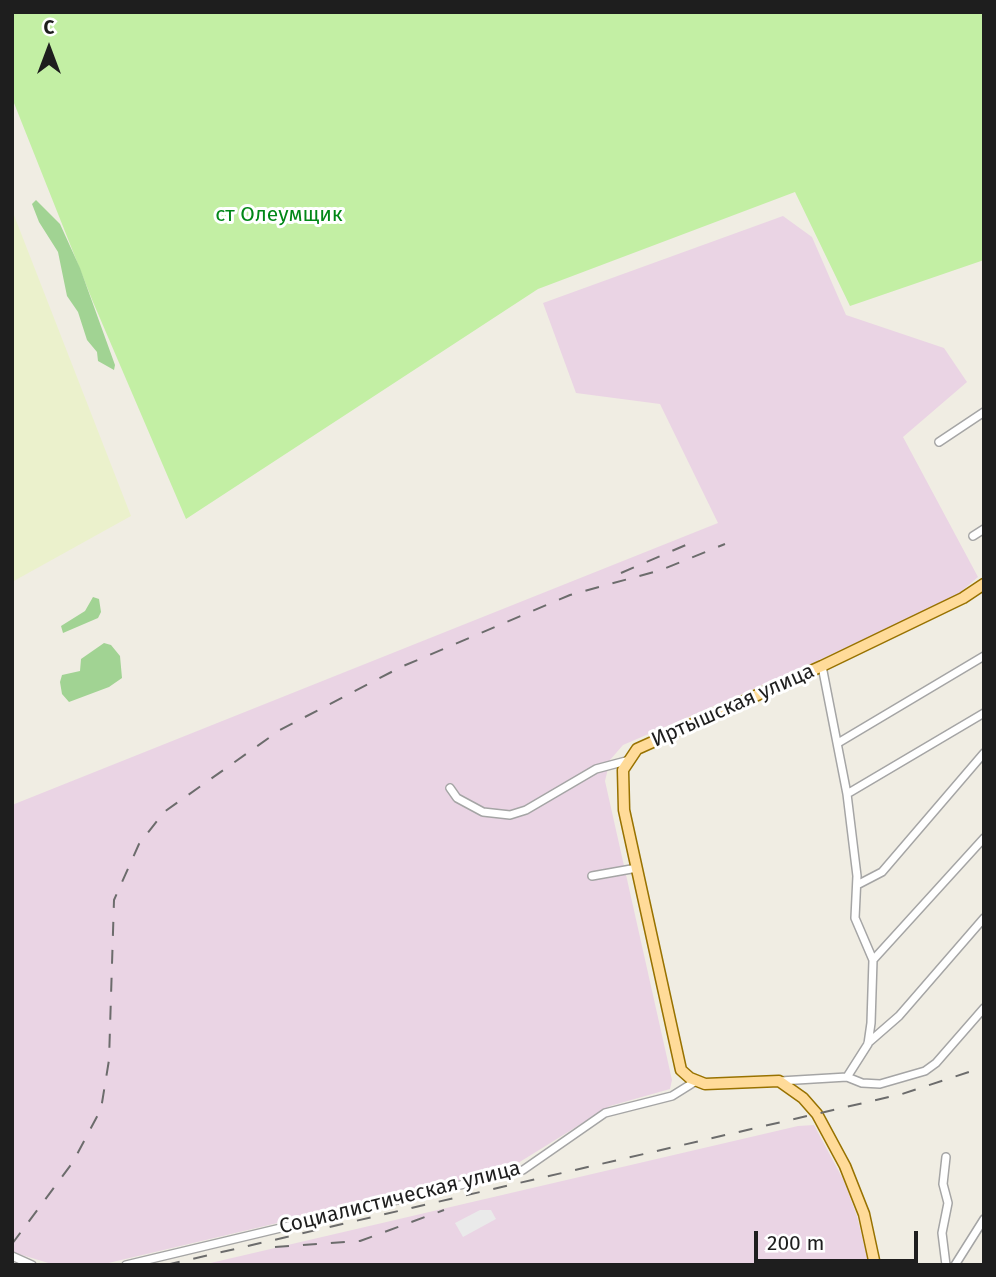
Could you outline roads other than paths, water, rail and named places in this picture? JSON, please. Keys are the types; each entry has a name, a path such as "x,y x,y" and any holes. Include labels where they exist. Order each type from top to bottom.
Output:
{"main road":[{"name":"Иртышская улица","path":"626,761 637,749 822,666 963,598 984,584"},
{"path":"626,761 622,792 678,1064 683,1073 705,1084 779,1081 796,1091 817,1114 845,1166 864,1214 875,1265"}],"street":[{"path":"939,442 984,412"},
{"path":"973,536 984,529"},
{"path":"838,743 984,656"},
{"path":"822,666 847,794 857,885 855,918 873,960 868,1044"},
{"path":"847,794 984,713"},
{"path":"857,885 882,872 984,753"},
{"name":"Иртышская улица","path":"450,788 457,798 478,810 493,816 510,815 526,810 596,769 626,761"},
{"path":"873,960 984,838"},
{"path":"592,876 637,868"},
{"path":"847,1077 868,1044 899,1016 984,918"},
{"path":"779,1081 847,1077 862,1083 880,1084 925,1071 936,1063 984,1008"},
{"name":"Социалистическая улица","path":"126,1265 523,1170 605,1113 672,1096 696,1081"},
{"path":"946,1157 943,1184 948,1203 942,1233 946,1265"},
{"path":"955,1265 984,1219"},
{"path":"12,1256 32,1265"}],"railway":[{"path":"621,573 695,541"},
{"path":"12,1244 73,1162 101,1109 109,1060 114,900 139,844 164,812 280,730 401,667 570,595 661,570 725,544"},
{"path":"166,1265 902,1094 984,1067"},
{"path":"275,1247 360,1241 444,1210"}],"park label":[{"name":"ст Олеумщик","path":"279,215"}]}
